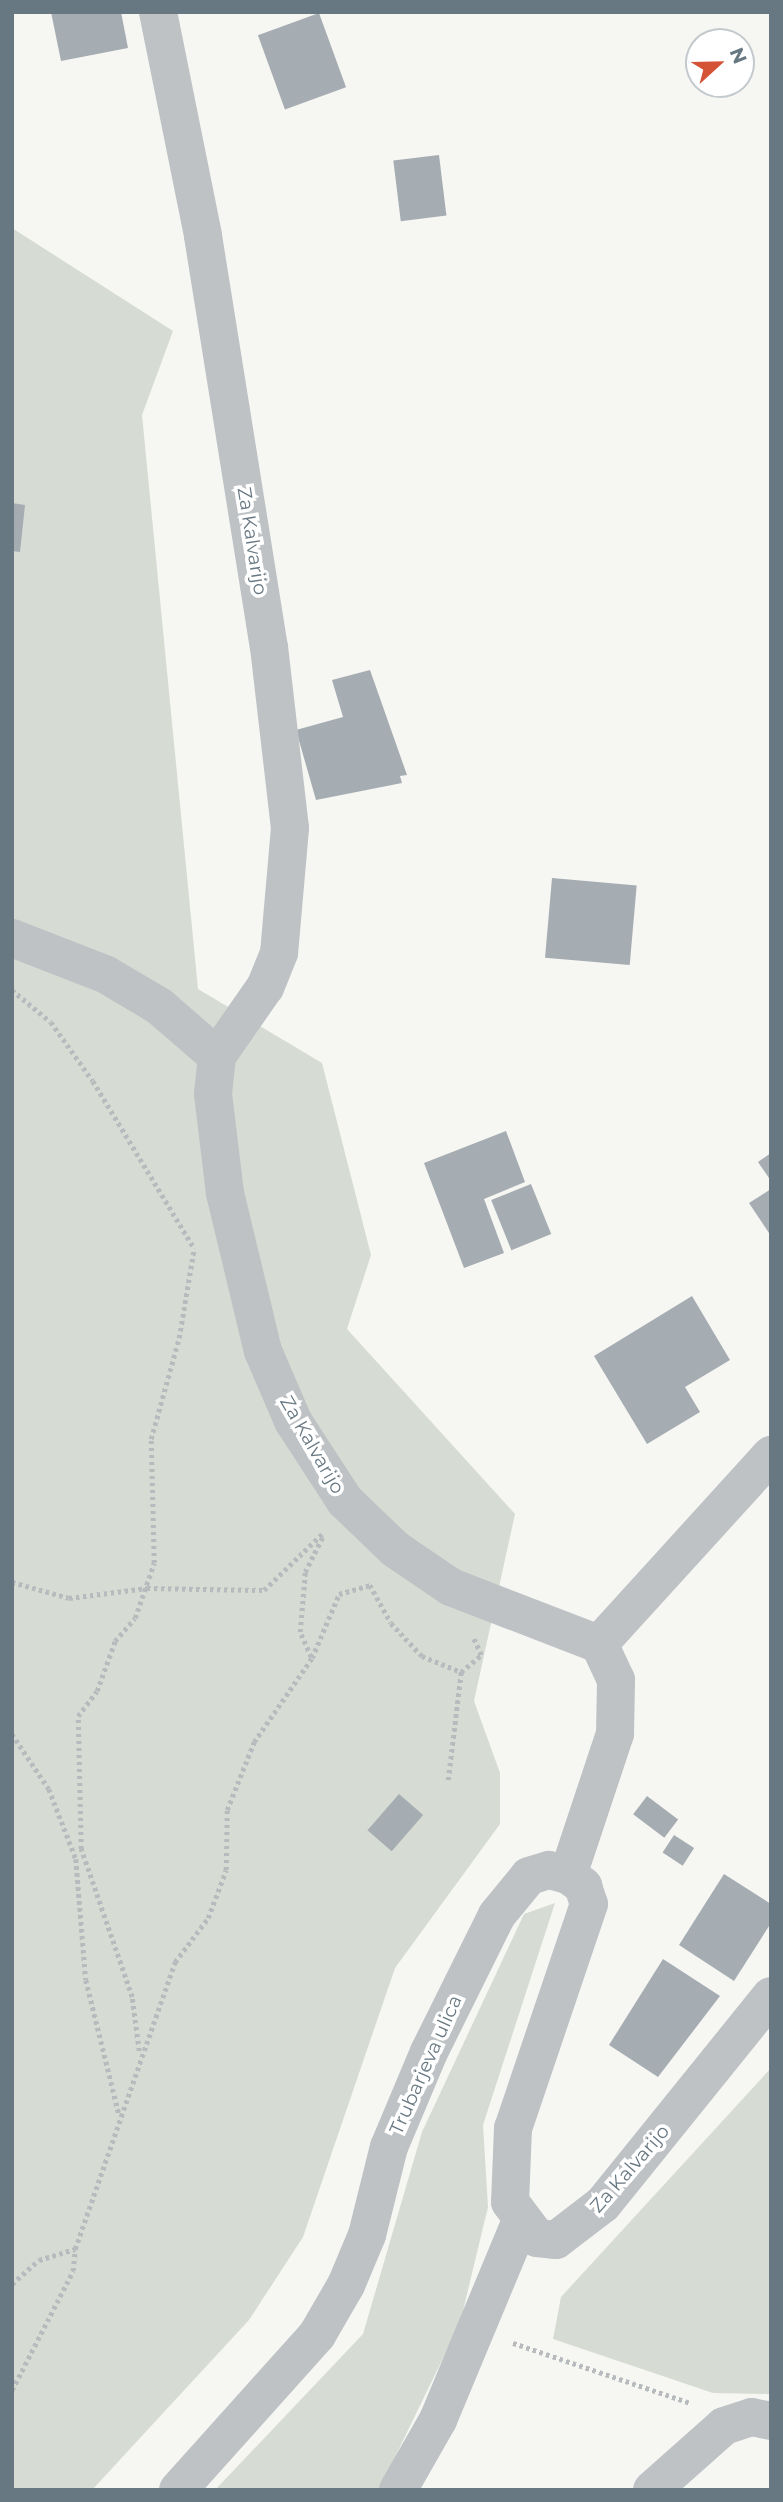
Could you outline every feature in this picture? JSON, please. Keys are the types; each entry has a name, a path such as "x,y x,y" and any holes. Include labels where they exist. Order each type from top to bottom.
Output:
{"street":[{"name":"Za Kalvarijo","path":"162,18 210,277 269,647 290,828 279,953 265,987 217,1056 213,1094 225,1193 263,1351 293,1421 345,1501 395,1549 451,1587 599,1644"},
{"path":"12,938 105,974 159,1006 217,1056"},
{"path":"397,2490 438,2420 480,2311 520,2223 507,2178 513,2128 539,2039 588,1922 583,1886 568,1875 615,1734 615,1680 599,1644 771,1455"},
{"name":"Trubarjeva ulica","path":"178,2490 317,2335 346,2285 367,2235 389,2147 497,1915 529,1876 549,1870 568,1875"},
{"name":"Za Kalvarijo","path":"520,2223 537,2238 556,2239 603,2204 771,1996"},
{"path":"652,2490 724,2426 752,2417 771,2421"}],"path":[{"path":"12,990 51,1023 93,1081 200,1258"},
{"path":"140,2055 132,1997 81,1849 75,1788 78,1716 97,1691 116,1641 135,1618 154,1563 151,1439 179,1338 194,1248"},
{"path":"12,1582 69,1598 147,1588 264,1590 326,1529 305,1572 300,1632 312,1658"},
{"path":"12,2390 53,2318 74,2271 75,2249 140,2055 175,1962 208,1919 226,1870 226,1810 254,1742 312,1658 339,1594 370,1585 391,1623 422,1656 461,1672"},
{"path":"448,1780 461,1672 481,1655 451,1587"},
{"path":"12,1734 49,1789 76,1859 86,1980 120,2115"},
{"path":"12,2284 39,2260 75,2249"},
{"path":"480,2311 520,2348 698,2406"}],"shaded area":[{"path":"12,228 173,331 142,415 198,989 322,1063 371,1255 347,1329 515,1514 474,1701 500,1773 500,1824 395,1968 303,2237 249,2320 92,2490 12,2490"},
{"path":"555,1903 483,2125 488,2207 460,2323 379,2490 215,2490 363,2334 422,2132 524,1914"},
{"path":"771,2068 771,2394 713,2393 553,2339 561,2297"}],"building":[{"path":"51,12 121,12 128,48 61,61"},
{"path":"319,13 346,87 285,109 258,35"},
{"path":"439,155 446,216 401,221 393,161"},
{"path":"12,503 25,505 20,552 12,551"},
{"path":"370,670 407,775 400,776 402,783 316,800 296,730 343,717 332,680"},
{"path":"552,878 637,885 630,965 545,958"},
{"path":"506,1131 525,1182 484,1199 504,1253 464,1268 424,1163"},
{"path":"771,1153 771,1181 758,1162"},
{"path":"531,1184 551,1234 511,1250 491,1200"},
{"path":"771,1189 771,1236 749,1203"},
{"path":"692,1296 730,1360 685,1387 700,1412 647,1444 594,1356"},
{"path":"399,1794 423,1815 392,1851 368,1830"},
{"path":"647,1796 678,1819 664,1838 633,1814"},
{"path":"674,1835 694,1848 683,1866 663,1853"},
{"path":"724,1874 771,1904 771,1923 734,1981 679,1945"},
{"path":"663,1959 720,1996 658,2077 609,2045"}]}
